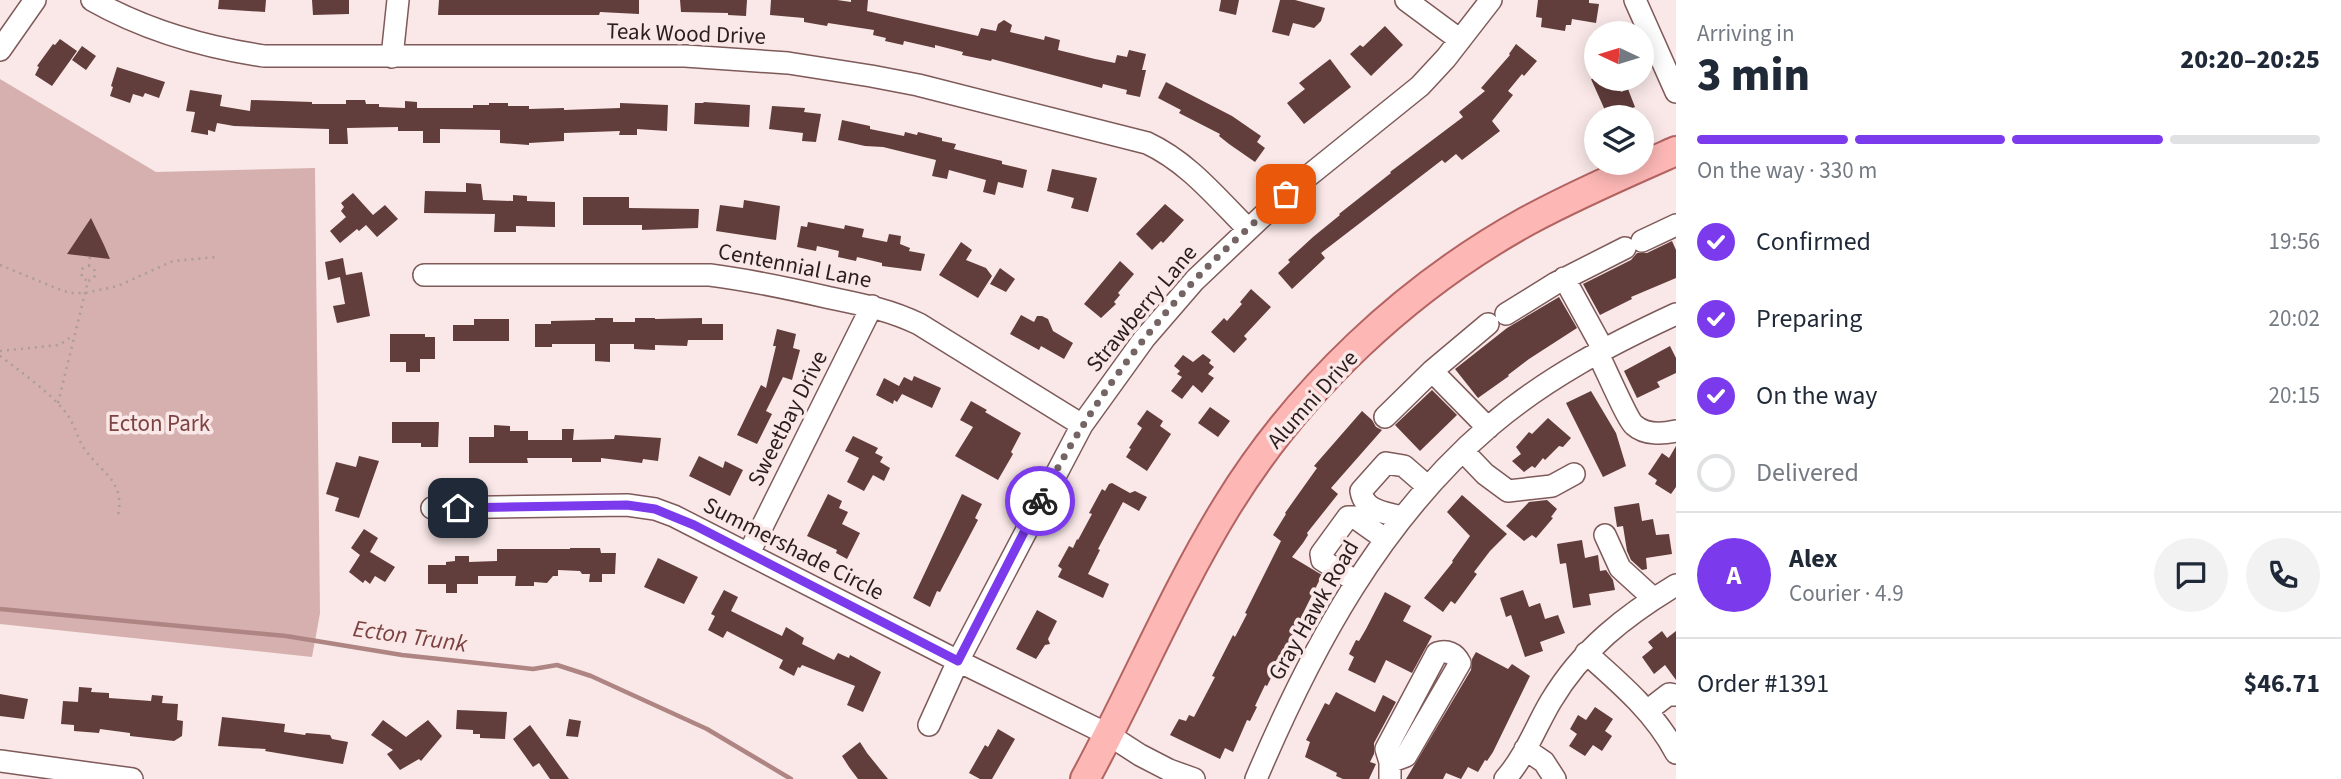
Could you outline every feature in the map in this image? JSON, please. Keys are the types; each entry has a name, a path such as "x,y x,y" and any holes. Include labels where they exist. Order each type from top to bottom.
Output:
{"main road":[{"name":"Alumni Drive","path":"1085,779 1226,507 1259,459 1332,372 1398,310 1490,243 1551,209 1676,151"}],"street":[{"path":"0,50 35,0"},
{"name":"Teak Wood Drive","path":"92,0 156,30 225,50 264,56 708,57 788,63 918,85 1147,143 1175,158 1191,171 1248,229"},
{"path":"392,57 397,0"},
{"path":"1406,0 1460,40"},
{"name":"Strawberry Lane","path":"929,725 958,661 1082,425 1144,339 1195,280 1248,229 1311,173 1395,109 1420,86 1491,0"},
{"path":"1635,0 1676,92"},
{"path":"1385,417 1432,371 1497,319 1564,278 1676,225"},
{"name":"Centennial Lane","path":"424,275 710,275 751,280 872,306 919,324 1082,425"},
{"path":"1564,278 1633,425 1648,432 1666,434 1676,431"},
{"name":"Sweetbay Drive","path":"749,553 872,306"},
{"name":"Gray Hawk Road","path":"1256,779 1329,625 1385,539 1427,486 1488,428 1539,389 1600,351 1676,314"},
{"path":"1432,371 1488,428"},
{"path":"1463,451 1485,474 1508,491 1552,486 1574,474"},
{"path":"1401,517 1370,508 1362,499 1361,491 1386,463 1404,466 1427,486"},
{"name":"Summershade Circle","path":"432,508 627,505 645,507 674,516 1109,735 1150,760 1194,779"},
{"path":"1356,581 1322,560 1321,554 1348,517 1354,517 1385,539"},
{"path":"1605,535 1620,568 1669,591"},
{"path":"1504,779 1525,749 1563,682 1586,653 1616,625 1669,591"},
{"path":"1437,653 1452,653 1460,663 1406,756 1390,770 1386,749 1437,653"},
{"path":"1586,653 1624,686 1647,711 1667,736 1676,754"},
{"path":"1647,711 1669,694 1676,695"},
{"path":"1525,749 1544,762 1555,779"},
{"path":"0,761 132,779"}],"path":[{"path":"89,266 90,257"},
{"path":"0,265 58,289 85,293 118,286 173,261 217,257"},
{"path":"88,281 96,274 89,266"},
{"path":"88,281 83,279 81,273 83,268 89,266"},
{"path":"58,405 88,281"},
{"path":"0,354 59,345 73,336"},
{"path":"0,354 68,416 85,450 117,487 121,503 118,515"}],"green space":[{"name":"Ecton Park","path":"0,79 156,172 315,168 320,613 312,657 0,624"}],"building":[{"path":"219,0 266,0 265,12 218,9"},
{"path":"312,0 349,0 349,14 313,15"},
{"path":"439,0 639,0 639,14 600,12 599,15 438,15"},
{"path":"680,0 747,0 746,16 681,12"},
{"path":"771,0 868,0 867,11 978,36 981,28 996,31 998,24 1004,20 1012,25 1010,32 1044,40 1045,36 1060,40 1058,50 1115,63 1117,55 1127,57 1129,50 1146,54 1142,70 1146,70 1140,97 1126,94 1127,90 1103,84 1102,88 992,59 991,61 962,55 963,52 935,45 935,48 904,41 903,45 885,41 886,38 873,35 874,30 828,23 827,26 804,22 804,18 770,15"},
{"path":"1221,0 1239,0 1236,15 1219,11"},
{"path":"1280,0 1295,0 1325,8 1321,21 1314,28 1293,23 1289,36 1272,32"},
{"path":"1538,0 1589,0 1589,3 1599,4 1596,21 1572,19 1571,25 1566,25 1565,31 1541,27 1542,18 1536,17"},
{"path":"1385,26 1403,45 1371,76 1350,54 1360,45 1363,47"},
{"path":"60,39 77,51 52,86 35,75 39,67 37,66"},
{"path":"1516,44 1537,61 1508,91 1513,95 1492,121 1500,131 1462,160 1456,154 1445,163 1442,160 1321,253 1325,258 1292,289 1278,273 1290,262 1288,260 1390,172 1463,117 1459,112 1485,91 1481,88 1510,55"},
{"path":"82,46 96,56 86,70 72,60"},
{"path":"1330,59 1351,87 1304,124 1287,103 1305,89 1299,83"},
{"path":"117,67 165,82 159,98 145,93 143,97 133,94 130,103 110,96"},
{"path":"1166,82 1232,116 1261,136 1257,142 1265,148 1255,162 1219,136 1220,134 1179,113 1181,110 1158,98"},
{"path":"190,90 222,95 220,106 250,111 251,100 346,104 346,100 365,100 366,104 379,104 379,107 405,108 405,101 417,102 417,108 473,108 473,105 508,103 508,106 529,106 529,109 564,110 620,108 620,103 668,105 667,131 637,129 637,135 619,135 620,131 564,133 564,141 529,145 500,143 500,130 440,129 440,143 423,143 423,131 398,131 398,127 347,128 348,144 329,144 329,129 217,123 215,132 208,130 208,135 191,132 195,112 186,111"},
{"path":"1596,91 1629,91 1634,105 1603,105"},
{"path":"695,103 750,105 749,127 694,124"},
{"path":"772,106 805,108 804,112 821,114 816,142 802,141 803,133 769,129"},
{"path":"842,120 904,136 905,132 917,135 918,132 942,138 942,141 956,144 954,149 1027,170 1023,188 998,182 995,195 983,192 986,180 949,170 947,179 932,176 936,160 883,147 838,140"},
{"path":"1052,169 1097,178 1088,212 1071,208 1074,198 1047,191"},
{"path":"466,183 481,184 483,200 513,201 513,195 527,196 527,201 555,202 555,227 516,226 516,232 494,232 495,214 424,213 425,191 466,192"},
{"path":"353,193 373,215 385,205 398,219 377,237 366,225 340,243 330,231 346,217 341,211 344,207 341,203"},
{"path":"583,197 629,197 629,208 699,209 698,228 642,230 642,225 583,225"},
{"path":"744,200 780,206 776,240 716,231 720,205 743,208"},
{"path":"1165,204 1184,220 1163,243 1161,241 1152,250 1136,234"},
{"path":"91,218 104,245 110,259 67,254"},
{"path":"808,222 844,229 845,225 864,229 862,237 887,242 889,234 901,236 900,244 910,248 909,251 925,254 921,271 882,266 882,263 857,257 856,261 838,257 839,251 817,246 816,251 797,247 801,226 807,227"},
{"path":"1672,241 1676,250 1676,278 1631,297 1632,299 1600,315 1583,284 1631,260 1637,253 1647,253"},
{"path":"961,242 972,250 966,260 986,268 992,276 978,298 939,275"},
{"path":"343,258 346,275 362,272 370,316 337,323 333,306 345,304 340,277 328,280 325,262"},
{"path":"1120,261 1134,274 1118,293 1120,295 1114,302 1116,304 1101,318 1084,304"},
{"path":"1000,268 1015,279 1006,292 990,284"},
{"path":"1251,289 1271,307 1244,336 1247,339 1234,353 1211,332 1224,318 1227,321"},
{"path":"1559,297 1577,328 1529,359 1478,398 1455,369 1507,328"},
{"path":"1021,315 1034,322 1037,316 1048,319 1053,331 1073,343 1064,359 1041,346 1039,350 1010,334"},
{"path":"613,318 613,322 635,322 635,318 702,318 702,324 723,324 723,340 688,340 687,346 655,345 655,350 634,349 634,344 610,344 610,362 595,361 595,344 552,344 552,347 535,347 535,324"},
{"path":"474,319 509,319 509,341 453,341 453,325 474,325"},
{"path":"777,329 796,334 793,348 800,350 792,380 783,377 766,411 772,414 757,444 737,435 761,385 766,388 776,346 773,346"},
{"path":"390,334 425,334 425,337 435,337 435,359 420,359 420,372 406,372 406,362 390,362"},
{"path":"1670,346 1676,358 1676,373 1657,382 1660,387 1637,398 1624,371"},
{"path":"1203,354 1211,360 1209,363 1214,367 1208,374 1214,378 1202,393 1193,385 1182,399 1171,391 1182,377 1177,374 1180,371 1174,366 1183,355 1193,362"},
{"path":"914,376 941,388 932,408 902,394 893,404 876,395 884,378 899,386 904,377 912,381"},
{"path":"1432,390 1457,415 1420,451 1395,425"},
{"path":"1591,391 1616,433 1626,466 1603,477 1566,403"},
{"path":"971,401 1021,433 998,480 955,456 973,427 960,420"},
{"path":"1210,407 1230,421 1218,437 1198,423"},
{"path":"1147,410 1163,421 1160,426 1171,434 1147,471 1126,457 1142,428 1137,424"},
{"path":"1362,411 1382,430 1331,488 1338,494 1292,557 1322,575 1233,752 1225,748 1220,759 1170,735 1179,719 1186,721 1189,715 1194,717 1215,677 1212,676 1247,614 1245,613 1281,541 1273,535 1285,513 1317,468 1314,466"},
{"path":"1548,418 1571,438 1545,460 1543,458 1535,468 1532,466 1524,472 1512,461 1521,454 1516,447 1529,432 1532,434"},
{"path":"392,422 439,422 438,447 421,447 421,443 392,443"},
{"path":"494,425 510,426 510,431 528,431 528,440 562,440 562,429 574,429 573,440 614,439 615,435 661,438 658,461 643,459 642,463 601,458 601,462 572,462 572,458 527,458 528,463 469,463 469,437 494,437"},
{"path":"853,436 878,448 875,453 883,457 880,462 890,468 884,481 873,475 864,491 847,482 859,458 845,451"},
{"path":"1676,446 1676,487 1671,494 1655,484 1657,480 1648,474 1662,453 1669,458"},
{"path":"359,456 379,461 359,518 335,511 339,498 326,494 336,462 356,467"},
{"path":"699,456 723,468 725,461 743,470 730,496 689,476"},
{"path":"1112,483 1130,493 1135,491 1147,497 1139,511 1123,502 1098,549 1100,550 1088,574 1109,584 1103,598 1058,577 1062,569 1058,566 1069,546 1073,548 1078,540 1102,489 1105,491"},
{"path":"828,494 842,501 839,508 848,512 842,524 860,533 847,559 836,553 837,550 807,536"},
{"path":"962,494 982,504 975,518 978,520 930,607 913,598"},
{"path":"1462,495 1507,534 1474,572 1477,574 1455,604 1451,601 1443,612 1424,598 1470,536 1447,512"},
{"path":"1547,500 1557,509 1536,538 1532,535 1524,541 1506,526 1529,502"},
{"path":"1639,503 1642,521 1653,519 1656,535 1669,534 1672,554 1646,558 1647,569 1642,570 1631,560 1627,551 1623,526 1617,527 1614,507"},
{"path":"364,529 378,538 370,552 395,567 385,582 375,576 370,584 365,580 363,583 349,572 360,555 351,548"},
{"path":"1582,540 1585,558 1598,555 1600,571 1606,570 1613,580 1615,590 1589,594 1591,605 1573,608 1566,563 1560,564 1557,544"},
{"path":"600,548 601,553 616,553 615,574 602,574 602,582 589,582 590,574 558,570 558,576 553,576 547,583 534,582 534,586 515,586 516,576 478,576 478,584 457,584 457,593 446,593 446,584 428,584 428,565 446,565 446,562 455,561 455,556 469,556 469,562 497,561 497,549"},
{"path":"658,558 698,577 684,604 644,587"},
{"path":"724,590 738,597 731,611 782,636 786,627 804,638 802,644 834,660 838,653 849,658 850,655 881,672 863,712 847,705 855,686 802,665 794,676 779,668 783,660 727,631 723,638 708,630 715,616 711,614"},
{"path":"1523,590 1529,607 1540,603 1545,619 1558,615 1565,633 1540,642 1543,651 1525,657 1511,615 1506,617 1500,598"},
{"path":"1385,592 1411,606 1403,621 1432,636 1412,673 1386,660 1375,683 1348,670 1354,657 1349,654 1366,629"},
{"path":"1037,610 1057,621 1048,639 1050,644 1045,645 1036,659 1016,649"},
{"path":"1662,631 1667,638 1676,631 1676,680 1665,665 1654,674 1642,657 1653,648 1648,642"},
{"path":"1476,652 1508,669 1512,664 1530,676 1493,752 1478,772 1468,767 1461,779 1446,773 1443,779 1406,779 1471,670"},
{"path":"79,687 92,688 91,692 109,693 109,698 151,701 152,695 163,696 162,703 178,704 177,720 183,721 182,736 174,741 130,736 130,733 100,729 99,733 74,731 74,725 61,724 63,701 78,702"},
{"path":"1336,692 1375,712 1383,695 1396,702 1374,743 1374,754 1370,762 1376,764 1369,779 1343,779 1336,776 1337,773 1305,757 1310,742 1306,740 1325,703 1329,705"},
{"path":"0,694 28,699 24,719 0,716"},
{"path":"1595,707 1613,719 1605,731 1612,736 1602,751 1593,745 1585,756 1569,746 1577,734 1570,729 1578,715 1586,720"},
{"path":"457,710 507,712 505,739 480,738 480,734 473,734 473,730 456,729"},
{"path":"222,717 285,724 284,732 330,735 332,739 348,742 343,764 265,751 266,749 218,746"},
{"path":"569,719 581,721 578,737 566,736"},
{"path":"383,720 406,737 428,720 442,736 421,761 419,759 400,770 387,754 393,750 371,735"},
{"path":"530,725 569,779 550,779 539,763 533,767 513,739"},
{"path":"998,729 1015,739 992,779 980,779 969,773"},
{"path":"860,742 888,779 858,779 842,756"}],"waterway":[{"name":"Ecton Trunk","path":"0,609 286,636 402,655 533,669 557,665 591,676 707,729 791,779"}],"way so far":[{"path":"1040,501 1082,425 1144,339 1221,253 1286,194"}],"route":[{"path":"458,508 627,505 655,509 694,525 958,661 1040,501"}]}
